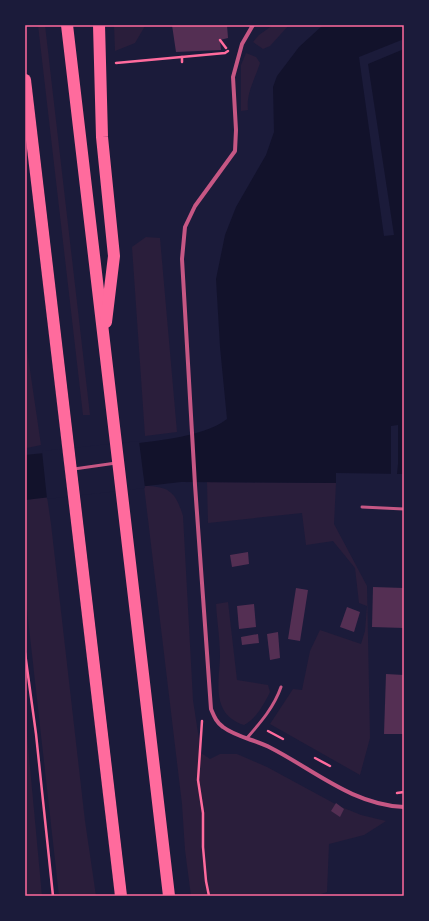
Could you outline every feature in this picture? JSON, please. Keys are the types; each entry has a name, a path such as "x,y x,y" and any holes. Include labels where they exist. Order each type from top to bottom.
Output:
{"highway":[{"path":"67,25 117,463 169,896"},
{"path":"99,25 102,137 114,256 103,343"},
{"path":"25,80 121,896"}],"street":[{"path":"253,25 242,44 233,77 236,130 235,151 195,206 185,227 182,259 195,485 211,709 217,722 224,728 270,747 312,773 348,792 370,801 395,807 404,807"}],"lane":[{"path":"71,469 117,463"},
{"path":"362,507 404,509"},
{"path":"247,738 265,717 278,696 281,687"}],"path":[{"path":"220,40 226,48"},
{"path":"115,63 225,53"},
{"path":"182,57 182,62"},
{"path":"25,653 36,734 53,896"},
{"path":"202,721 198,780 202,813 206,881 209,896"},
{"path":"258,726 286,740"},
{"path":"311,755 335,770"},
{"path":"396,793 404,792"}],"shaded area":[{"path":"38,25 45,25 90,415 83,415"},
{"path":"114,25 145,26 135,43 115,51"},
{"path":"273,25 289,25 270,46 263,49 253,42 259,35"},
{"path":"323,25 404,25 404,474 336,473 336,483 181,482 25,500 25,455 172,438 203,431 216,426 227,419 220,347 216,279 225,235 236,207 266,155 274,132 273,87 277,76 299,47"},
{"path":"246,53 256,57 260,63 248,98 248,110 241,111 241,65"},
{"path":"146,237 160,238 177,432 145,436 132,247"},
{"path":"25,336 41,445 27,448 25,441"},
{"path":"207,482 336,483 334,524 367,586 370,738 360,775 270,724 293,689 302,690 310,651 320,630 361,644 365,631 367,606 359,603 355,568 333,541 306,545 302,513 208,523"},
{"path":"144,486 160,487 171,492 178,502 183,516 193,700 201,753 210,759 220,754 237,754 267,767 339,806 361,815 386,821 364,835 329,844 327,892 315,896 191,896 185,850 182,804"},
{"path":"47,497 85,821 96,896 59,896 25,592 25,500"},
{"path":"228,602 237,680 268,685 270,692 256,715 244,725 233,720 226,713 219,697 218,687 220,650 216,604"},
{"path":"25,722 27,735 42,896 25,896"}],"pier":[{"path":"404,39 404,49 368,64 394,235 384,236 359,57"},
{"path":"398,425 397,474 391,474 391,426"},
{"path":"139,441 145,488 47,499 42,451"}],"building":[{"path":"172,25 227,25 228,38 220,40 221,50 176,52"},
{"path":"248,552 249,564 232,567 230,555"},
{"path":"373,587 404,588 404,628 372,627"},
{"path":"296,588 308,590 300,641 288,639"},
{"path":"254,604 256,627 239,629 237,606"},
{"path":"347,607 360,612 354,632 340,627"},
{"path":"278,632 280,658 270,660 267,634"},
{"path":"258,634 259,643 242,645 241,637"},
{"path":"386,674 404,675 404,734 384,734"},
{"path":"336,803 344,809 340,817 331,811"}]}
